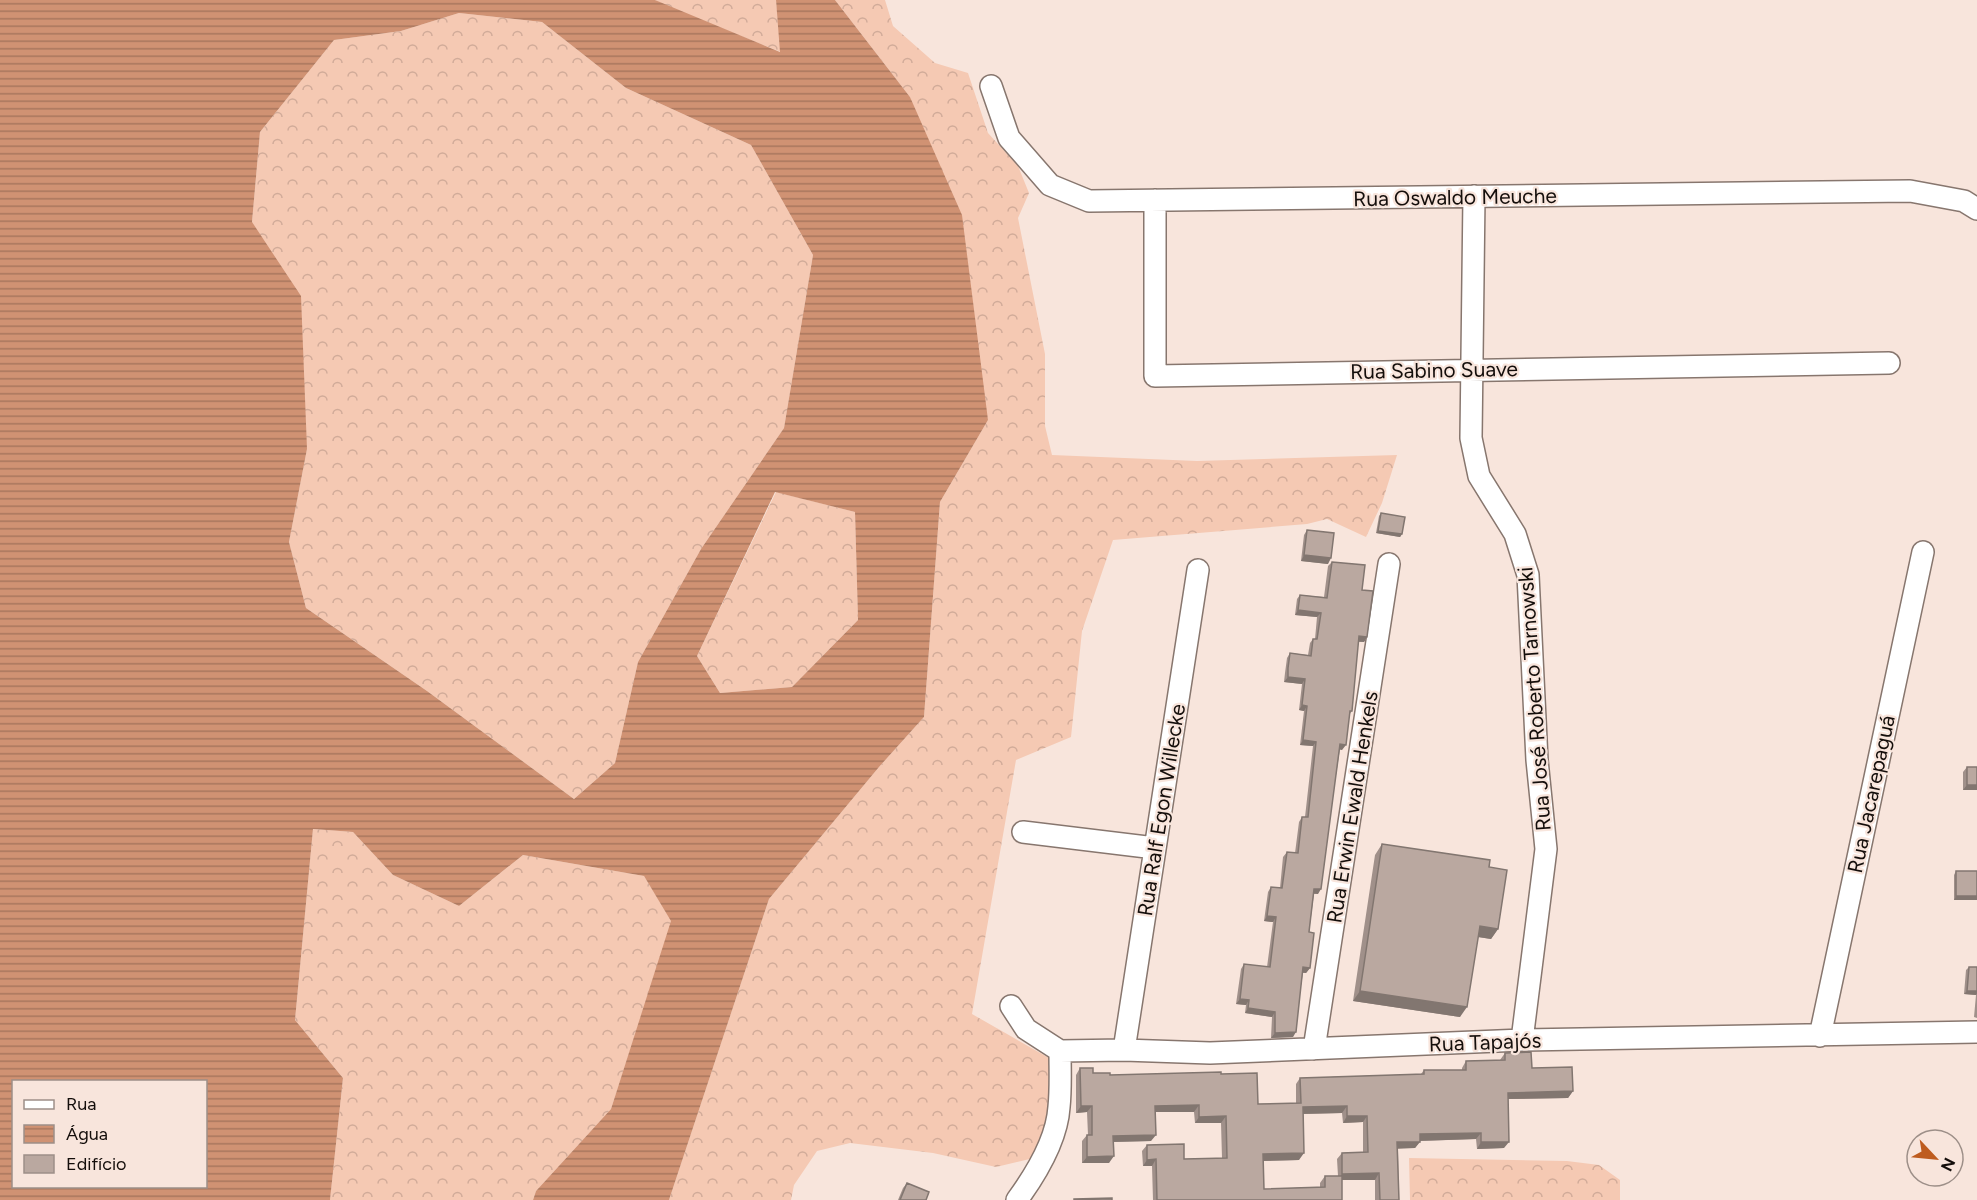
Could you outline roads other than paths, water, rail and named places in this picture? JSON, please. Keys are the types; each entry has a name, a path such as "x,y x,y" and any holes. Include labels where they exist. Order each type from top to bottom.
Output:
{"street":[{"name":"Rua Oswaldo Meuche","path":"991,86 1010,138 1050,185 1089,201 1910,191 1964,201 1977,209"},
{"name":"Rua José Roberto Tarnowski","path":"1474,196 1471,438 1479,476 1515,534 1528,575 1545,849 1522,1040"},
{"name":"Rua Sabino Suave","path":"1155,200 1155,376 1888,363"},
{"name":"Rua Jacarepaguá","path":"1820,1036 1923,552"},
{"name":"Rua Erwin Ewald Henkels","path":"1314,1049 1389,564"},
{"name":"Rua Ralf Egon Willecke","path":"1124,1050 1198,570"},
{"path":"1023,832 1155,848"},
{"path":"1011,1006 1026,1029 1060,1051 1059,1109 1051,1140 1038,1167 1017,1200"},
{"name":"Rua Tapajós","path":"1060,1051 1124,1050 1210,1053 1522,1040 1977,1032"}],"water":[{"path":"0,0 655,0 780,52 776,0 835,0 910,97 962,215 988,420 940,502 924,717 879,767 769,899 669,1200 533,1200 536,1191 611,1109 671,921 644,876 523,855 459,906 393,875 353,832 313,829 295,1020 343,1078 330,1200 0,1200","holes":["459,13 542,22 626,88 751,145 813,255 784,428 701,549 638,662 615,763 574,799 427,691 306,608 289,542 307,449 301,296 252,222 260,132 334,40 401,31","775,492 855,512 858,620 792,687 720,693 697,656"]}]}
